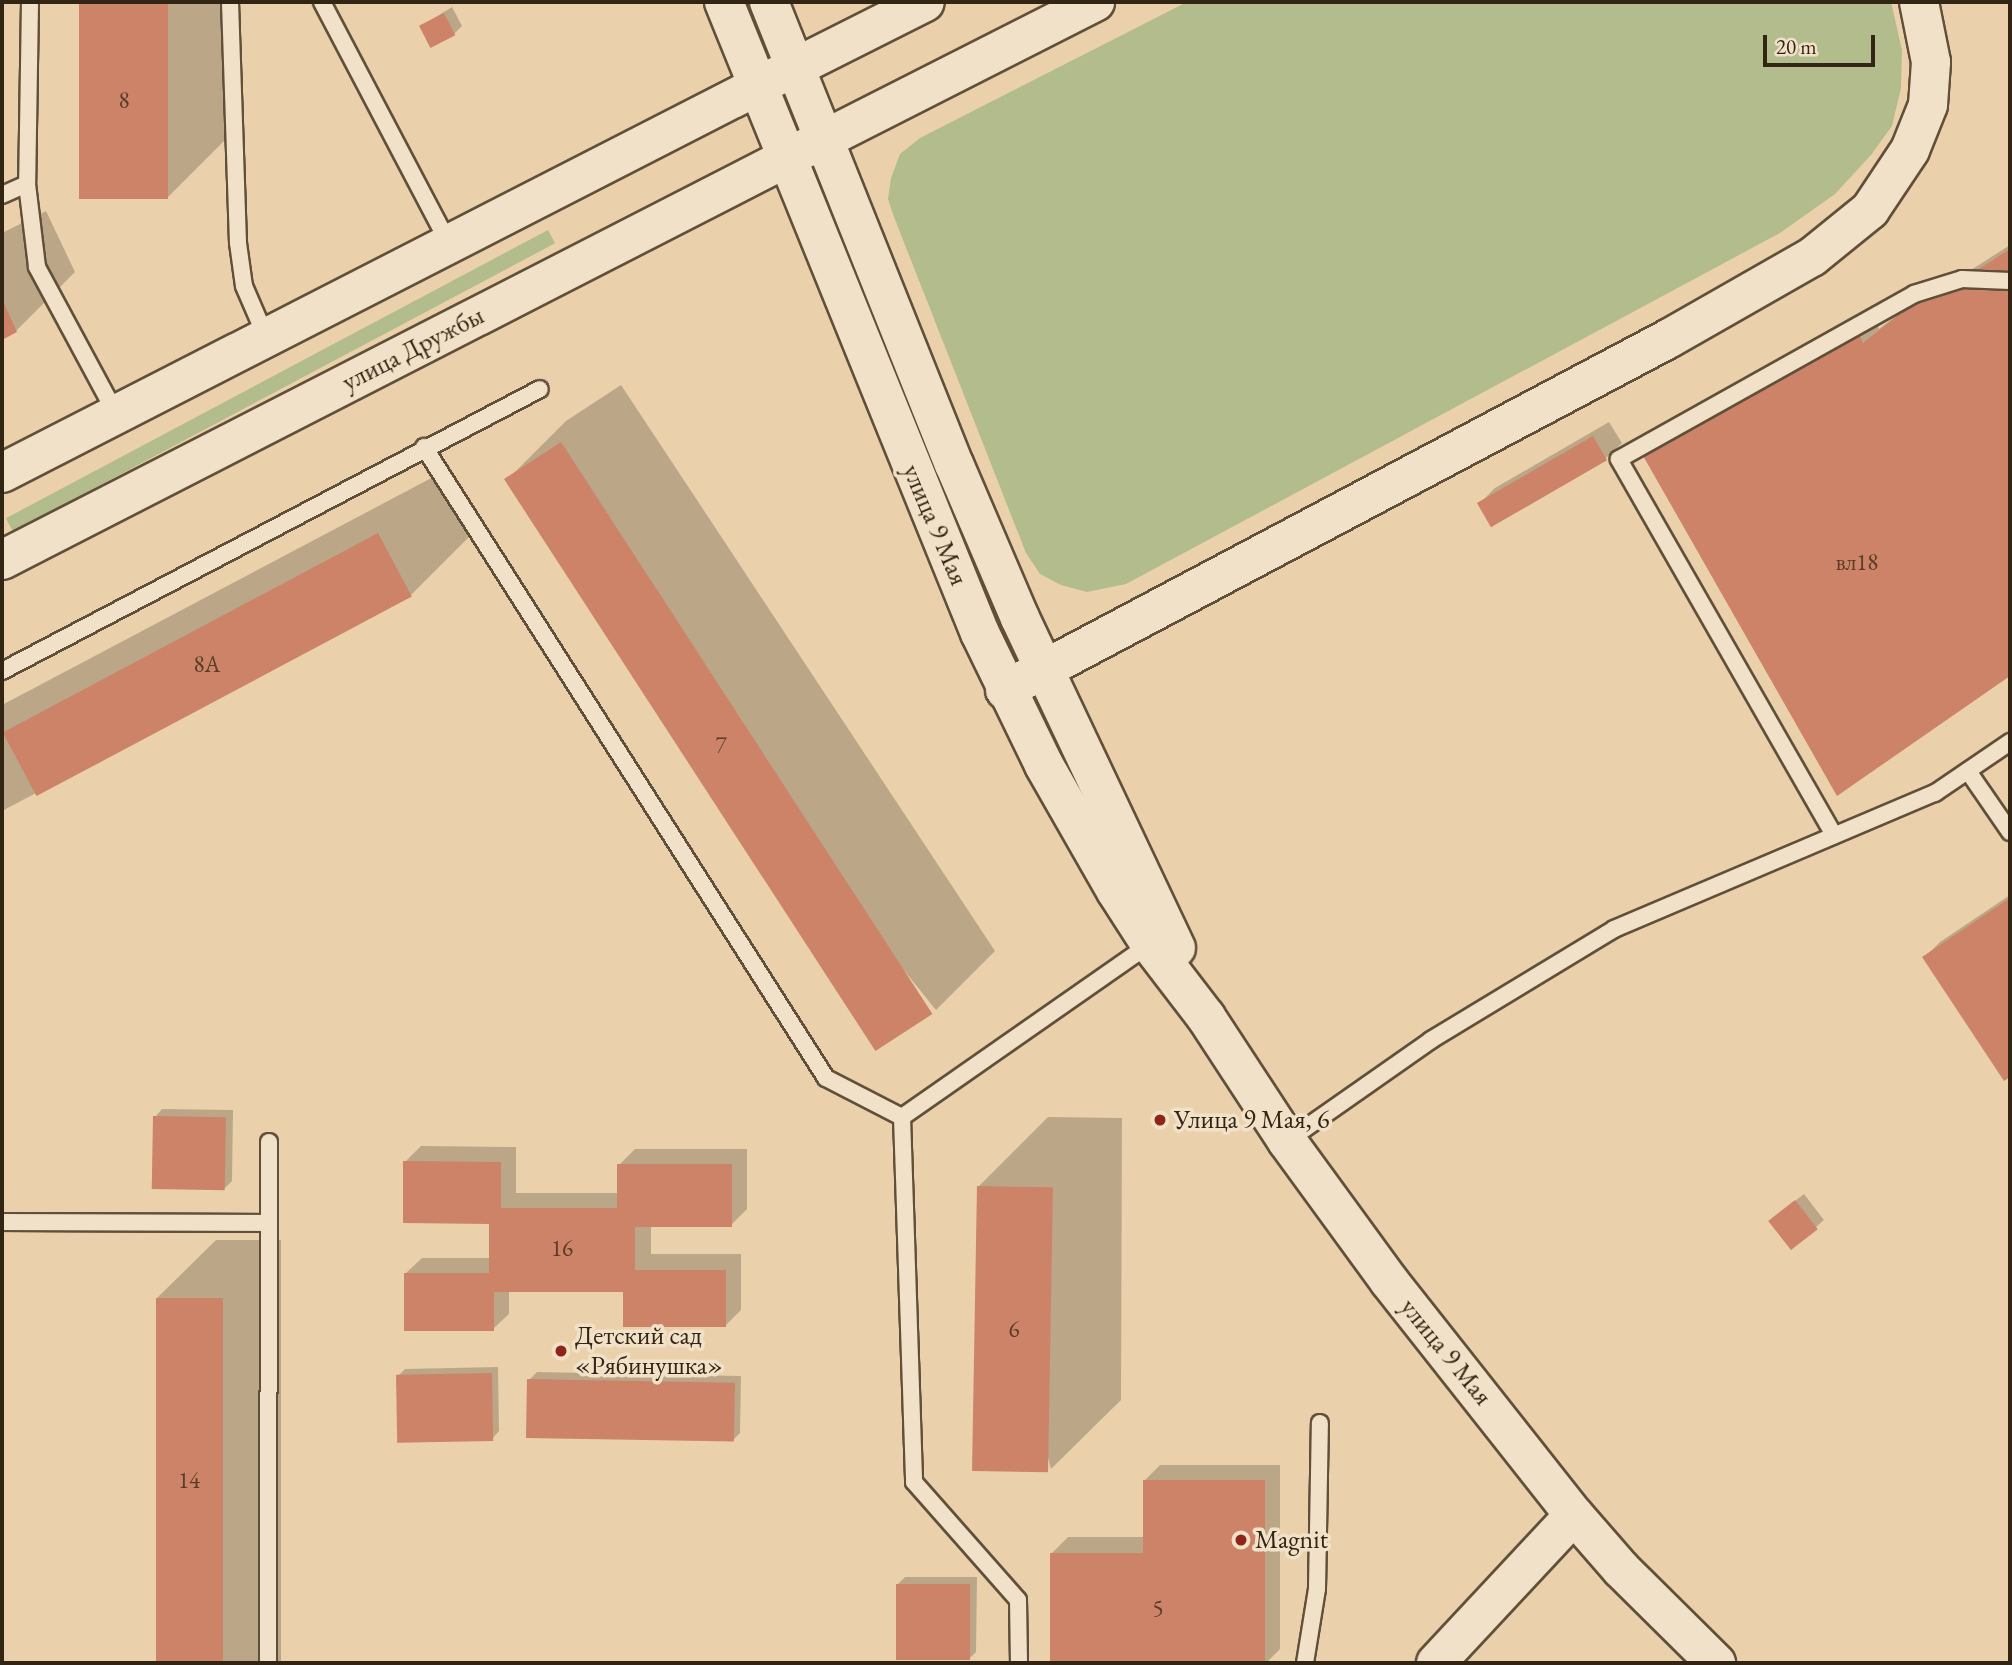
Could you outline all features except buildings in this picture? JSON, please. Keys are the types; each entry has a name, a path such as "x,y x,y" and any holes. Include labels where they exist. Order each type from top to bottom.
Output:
{"main road":[{"name":"улица 9 Мая","path":"724,2 911,467 1005,690 1050,776 1150,944 1206,1017 1287,1142 1389,1281 1574,1515 1621,1569 1716,1663"},
{"name":"улица 9 Мая","path":"769,2 954,464 1044,669 1173,941 1206,1017"},
{"path":"2,473 757,85 925,2"},
{"name":"улица Дружбы","path":"2,560 1095,2"},
{"path":"1005,690 1668,339 1812,257 1870,210 1910,150 1928,105 1931,62 1919,2"},
{"path":"1436,1663 1574,1515"}],"lane":[{"path":"30,2 27,184 37,267 116,414"},
{"path":"230,2 238,243 244,286 266,337"},
{"path":"341,2 324,5 449,244"},
{"path":"2,195 27,184"},
{"path":"1834,835 1619,458 1914,294 1962,279 2010,281"},
{"path":"2,671 424,447 540,389"},
{"path":"424,447 826,1078 902,1117"},
{"path":"1287,1142 1431,1040 1614,929 1935,793 2010,742"},
{"path":"1968,771 2010,832"},
{"path":"902,1117 1150,944"},
{"path":"902,1117 914,1482 1018,1600 1019,1663"},
{"path":"268,1663 269,1142"},
{"path":"2,1222 269,1223"},
{"path":"1305,1663 1317,1589 1320,1423"}],"green space":[{"path":"1187,2 1891,2 1902,50 1901,88 1892,126 1871,155 1835,194 1780,233 1126,584 1087,592 1061,585 1040,574 1026,553 894,217 888,199 891,178 900,154 920,138"},
{"path":"548,230 555,243 13,531 6,518"}],"place":[{"name":"Улица 9 Мая, 6","path":"1160,1120"},
{"name":"Детский сад «Рябинушка»","path":"561,1351"},
{"name":"Magnit","path":"1241,1540"}]}
